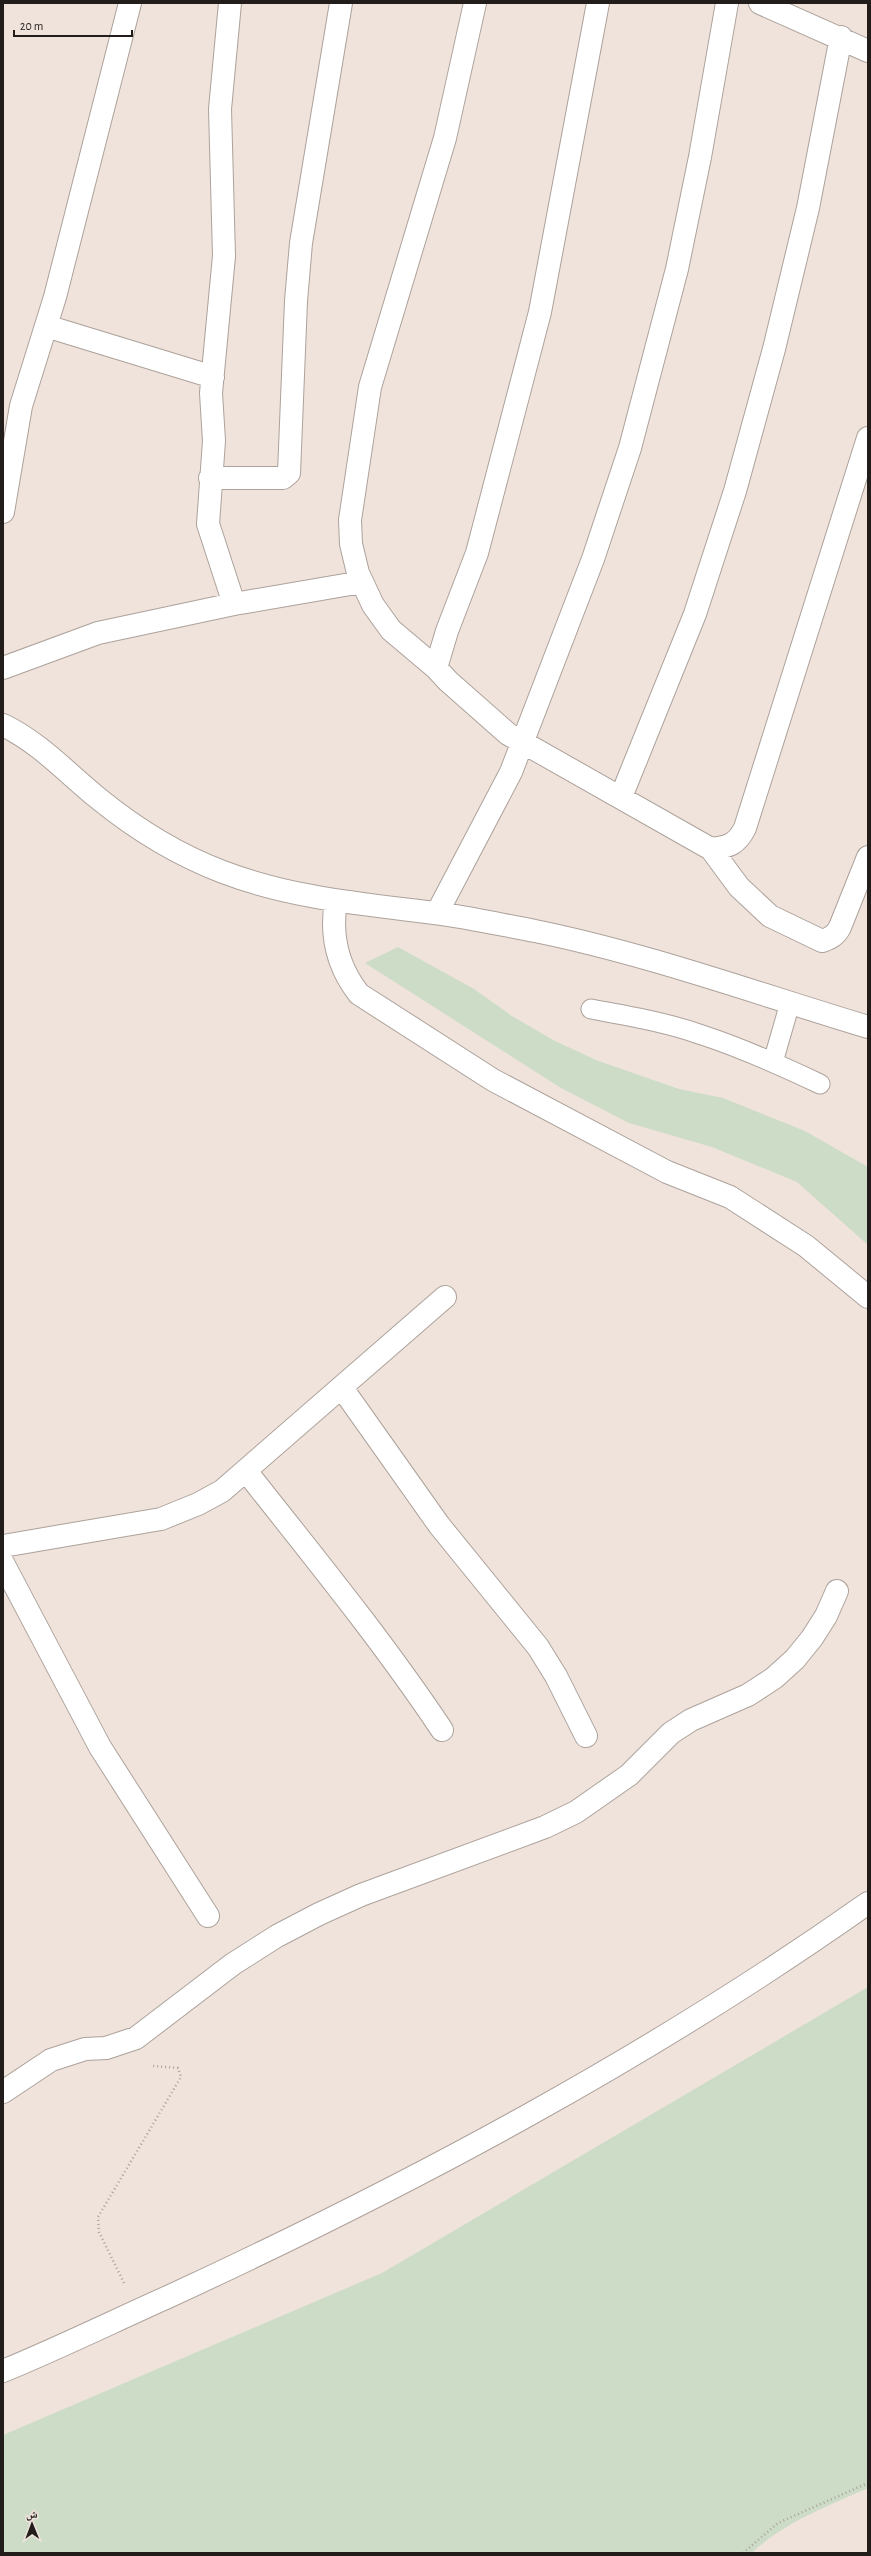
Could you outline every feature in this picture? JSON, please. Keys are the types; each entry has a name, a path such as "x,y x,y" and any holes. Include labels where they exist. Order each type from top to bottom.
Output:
{"street":[{"path":"3,512 21,406 46,326 130,3"},
{"path":"230,3 220,109 224,256 211,393 214,441 210,478 208,524 234,604"},
{"path":"210,478 283,478 289,473 296,301 301,243 341,3"},
{"path":"474,3 445,138 370,387 350,520 351,544 362,582 373,605 391,630 436,668 448,681 502,730 621,796 711,849 739,887 770,916 822,941 836,934 868,857"},
{"path":"436,668 447,631 477,553 540,312 598,3"},
{"path":"437,914 511,772 594,559 630,448 677,269 700,157 727,3"},
{"path":"760,3 841,37 868,51"},
{"path":"621,796 695,614 735,491 774,349 808,208 841,37"},
{"path":"46,326 213,378"},
{"path":"711,849 727,847 736,842 745,828 868,438"},
{"path":"3,668 98,633 234,604 362,582"},
{"path":"3,724 29,738 99,798 137,827 178,851 222,872 259,884 336,901 437,914 538,932 605,948 868,1027"},
{"path":"336,901 333,917 336,950 341,966 359,994 493,1080 667,1172 736,1200 806,1246 868,1297"},
{"path":"3,1546 161,1519 198,1504 222,1491 445,1297"},
{"path":"342,1388 444,1530 538,1647 556,1676 586,1736"},
{"path":"246,1471 407,1677 442,1730"},
{"path":"3,1563 104,1754 208,1916"},
{"path":"3,2092 51,2060 85,2049 106,2048 136,2038 232,1964 277,1936 319,1914 362,1895 545,1827 576,1812 629,1776 671,1733 691,1720 748,1695 774,1678 794,1659 812,1638 826,1616 837,1591"},
{"path":"3,2371 288,2241 412,2178 551,2102 689,2020 823,1935 868,1903"}],"lane":[{"path":"773,1062 790,1003"},
{"path":"591,1010 647,1020 701,1034 773,1062 820,1084"}],"path":[{"path":"137,2311 99,2232 98,2217 181,2077"},
{"path":"743,2553 778,2523 868,2484"}],"green space":[{"path":"398,947 474,989 512,1016 553,1040 596,1060 679,1089 723,1098 805,1131 868,1167 868,1245 797,1182 712,1147 629,1123 561,1088 365,963"},
{"path":"868,1987 868,2488 822,2508 792,2524 778,2532 752,2553 3,2553 3,2435 382,2273"}]}
